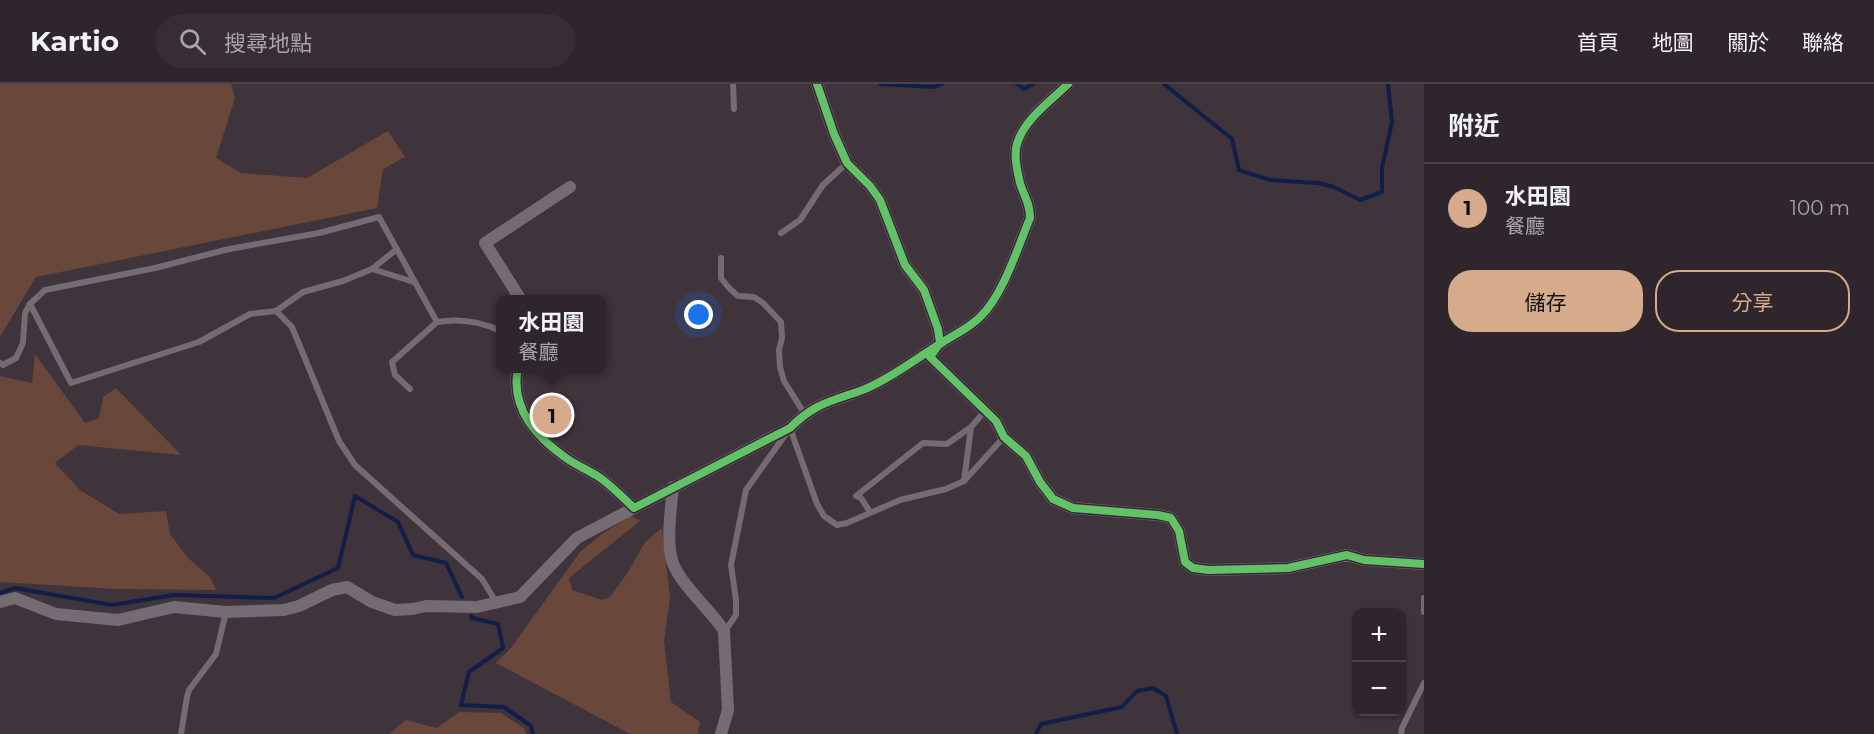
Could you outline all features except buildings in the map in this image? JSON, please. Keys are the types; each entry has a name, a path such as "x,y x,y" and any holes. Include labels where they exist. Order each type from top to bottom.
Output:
{"street":[{"path":"817,84 834,134 847,163 870,186 880,200 905,265 924,290 938,329 940,344 930,357 996,422 1004,437 1026,456 1040,482 1053,499 1073,508 1171,518 1179,531 1185,562 1193,568 1208,570 1288,568 1347,555 1364,560 1424,564"},
{"path":"0,602 15,598 56,614 118,620 174,607 226,612 284,610 299,606 332,590 347,587 372,602 395,610 426,606 477,607 520,597 577,538 790,428 804,413 830,400 867,388 903,369 981,316 997,295 1030,218 1030,205 1021,185 1015,157 1017,141 1036,115 1068,84"},
{"path":"518,295 485,243 570,187"},
{"path":"518,373 516,388 522,412 537,434 566,458 611,486 634,508"},
{"path":"673,487 670,557 678,574 724,631 728,710 721,734"}],"lane":[{"path":"733,84 734,109"},
{"path":"781,233 800,219 823,184 847,163"},
{"path":"0,363 3,365 16,358 23,343 25,314 30,304 45,290 155,268 230,249 319,233 379,217 437,322"},
{"path":"30,304 71,383 199,342 250,314 276,311 303,292 343,281 372,269 397,249"},
{"path":"721,258 721,278 729,288 738,296 754,297 764,303 781,322 780,367 784,381 804,413"},
{"path":"372,269 414,282"},
{"path":"276,311 292,327 339,441 356,465 482,579 496,602"},
{"path":"410,389 395,375 392,362 437,322 455,318 487,324 496,328"},
{"path":"870,512 861,498 856,496 924,443 947,444 971,428 985,411"},
{"path":"790,428 817,504 824,516 837,525 847,523 900,500 946,489 964,481 1004,437"},
{"path":"724,631 736,615 731,565 746,490 790,428"},
{"path":"964,481 971,428"},
{"path":"1424,598 1424,612"},
{"path":"182,734 189,690 216,654 226,612"},
{"path":"1401,734 1424,683"}],"shaded area":[{"path":"0,84 231,84 235,98 216,158 241,173 307,178 388,131 405,157 383,169 377,208 36,277 0,337"},
{"path":"35,354 85,423 99,418 103,397 116,388 181,455 78,445 55,463 80,490 119,514 166,511 170,534 187,557 210,577 216,590 117,589 0,582 0,376 32,383"},
{"path":"631,516 640,521 569,578 572,590 602,600 610,597 645,542 662,528 670,598 664,641 671,702 700,722 698,734 630,734 496,663 511,648 580,552 603,533"},
{"path":"459,712 501,713 525,729 526,734 389,734 406,720 437,728"}],"waterway":[{"path":"880,84 934,87 942,84"},
{"path":"1017,84 1024,89 1033,84"},
{"path":"1164,84 1232,139 1239,170 1270,180 1318,183 1334,187 1360,200 1382,192 1382,168 1392,122 1388,84"},
{"path":"0,593 15,588 112,605 174,595 274,598 338,568 355,496 398,522 413,555 446,563 462,597"},
{"path":"471,616 498,624 503,648 469,672 461,705 504,707 531,726 533,734"},
{"path":"1036,734 1041,724 1122,707 1137,691 1153,688 1166,696 1177,734"}],"cycle path":[{"path":"817,84 834,134 847,163 870,186 880,200 905,265 924,290 938,329 940,343 930,357 996,421 1004,437 1026,456 1040,482 1053,499 1073,508 1171,518 1179,531 1185,562 1193,568 1208,570 1288,568 1347,555 1364,560 1424,564"},
{"path":"518,373 518,396 528,420 536,431 570,461 604,480 634,508 790,428 817,407 875,385 972,324 989,307 1009,270 1030,218 1017,167 1018,141 1033,117 1068,84"}],"place":[{"name":"水田園","path":"552,415"}]}
